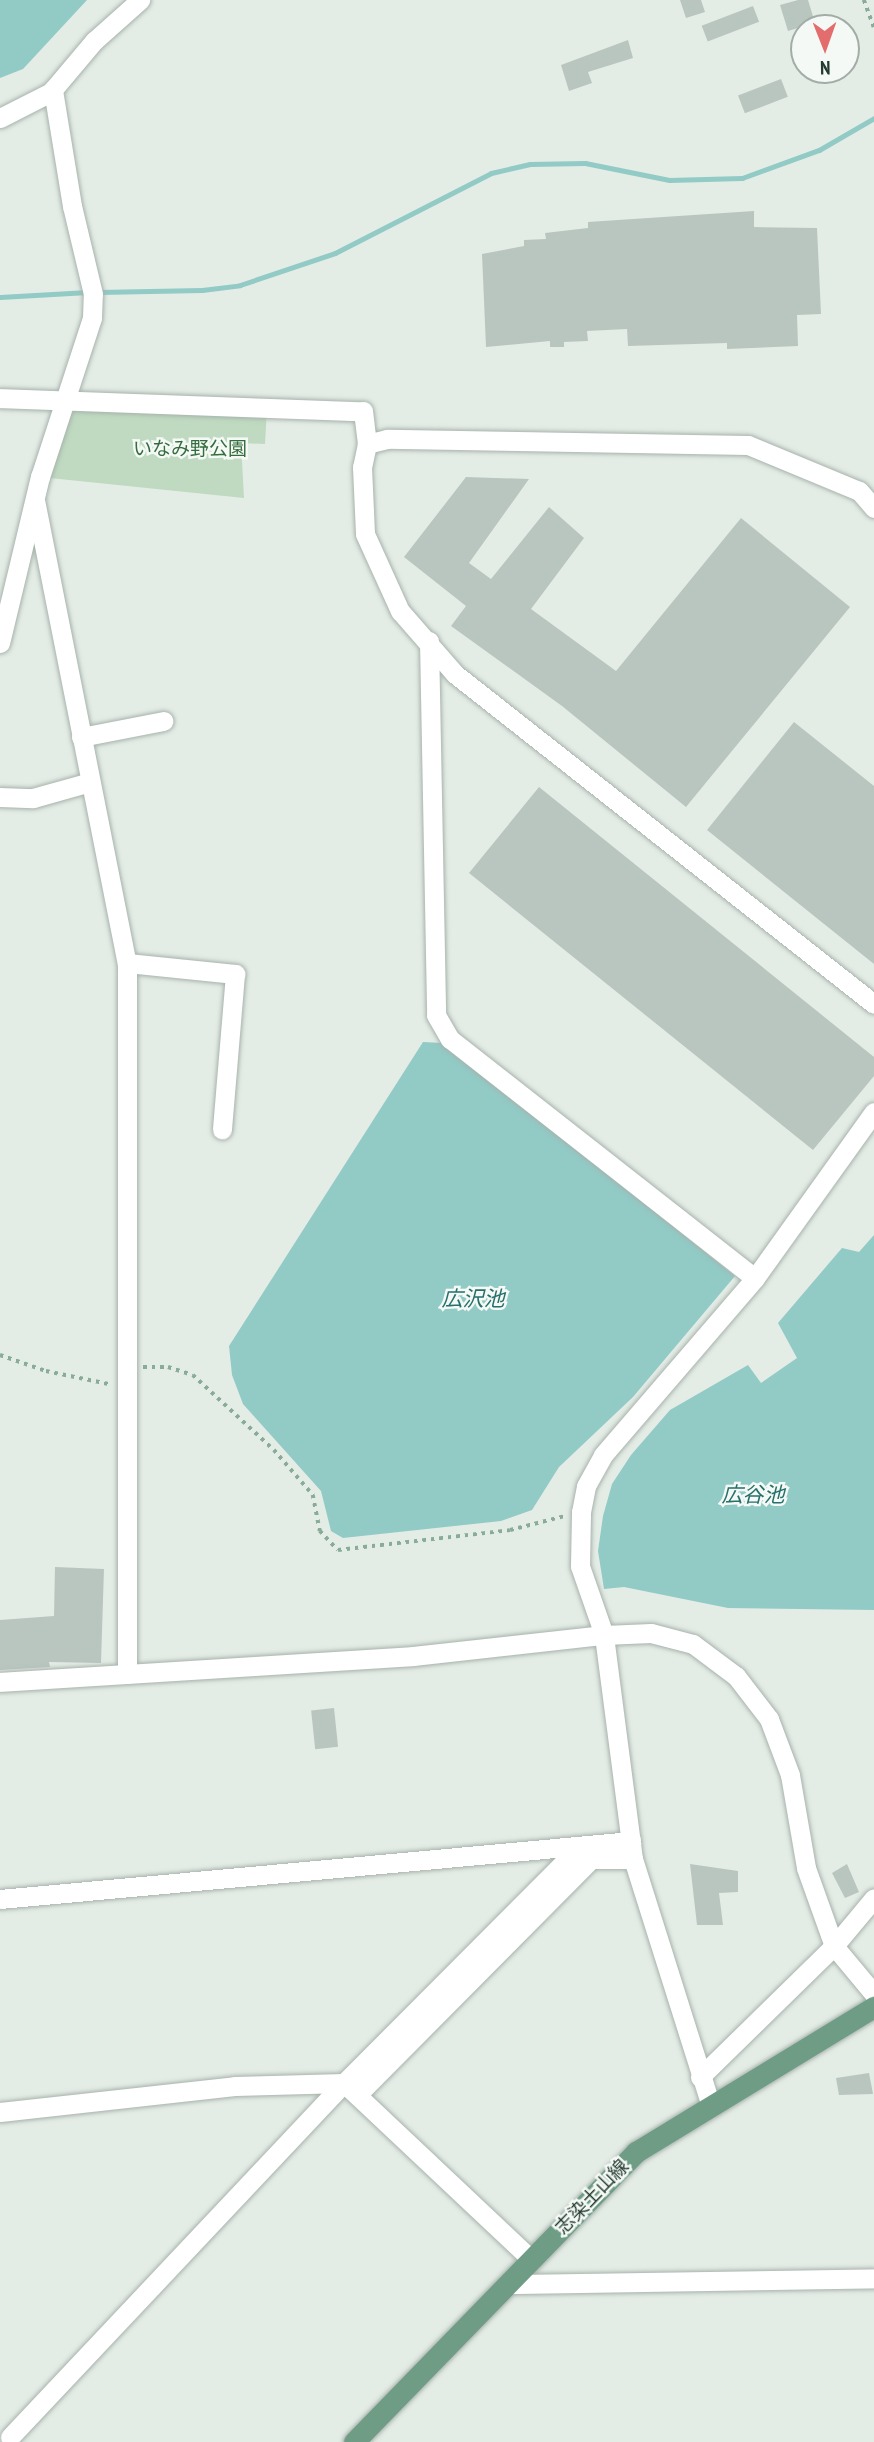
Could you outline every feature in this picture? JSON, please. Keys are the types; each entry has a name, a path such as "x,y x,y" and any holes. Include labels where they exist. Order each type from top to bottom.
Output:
{"main road":[{"name":"志染土山線","path":"354,2442 636,2152 710,2103 874,2007"}],"street":[{"path":"0,118 22,110 53,90 93,41 139,0"},
{"path":"0,643 35,499 92,318 93,294 72,205 53,90"},
{"path":"0,398 363,411 367,444 362,467 365,534 400,611 429,641 455,674 489,703 874,1004"},
{"path":"367,444 387,439 748,445 859,491 874,508"},
{"path":"35,499 127,963 127,1674"},
{"path":"429,641 436,1015 450,1039 755,1278"},
{"path":"81,737 163,721"},
{"path":"0,797 33,799 90,782"},
{"path":"127,963 235,974 222,1129"},
{"path":"710,2103 632,1850 604,1634 580,1566 581,1512 586,1486 603,1455 755,1278 874,1112"},
{"path":"0,1682 413,1656 604,1634 651,1633 692,1644 736,1676 769,1719 790,1775 806,1868 834,1946 874,1994"},
{"path":"0,1899 580,1846 632,1850"},
{"path":"8,2436 350,2089 580,1846"},
{"path":"350,2089 591,1859 632,1850"},
{"path":"700,2077 834,1946 874,1898"},
{"path":"0,2112 235,2086 350,2089 532,2260"},
{"path":"510,2284 874,2278"}],"path":[{"path":"864,0 874,27"},
{"path":"0,1354 46,1371 114,1385 127,1367 168,1367 193,1375 274,1450 313,1495 320,1531 338,1550 510,1530 581,1512"}],"green space":[{"name":"いなみ野公園","path":"66,401 267,408 265,444 241,443 244,498 40,477"}],"water":[{"path":"0,0 87,0 23,69 0,78"},
{"name":"広沢池","path":"423,1042 443,1043 735,1276 633,1397 559,1467 532,1510 501,1521 343,1538 331,1531 321,1491 243,1404 232,1375 229,1346"},
{"name":"広谷池","path":"874,1235 874,1610 728,1608 624,1587 604,1589 598,1551 603,1516 612,1484 631,1455 670,1410 748,1365 761,1383 797,1358 778,1323 842,1248 859,1252"}],"building":[{"path":"680,0 701,0 705,12 686,18"},
{"path":"808,0 812,14 790,14 788,31 780,5"},
{"path":"753,6 759,22 708,42 702,26"},
{"path":"628,40 633,58 588,72 592,83 569,91 561,65"},
{"path":"781,79 788,97 745,113 738,95"},
{"path":"754,211 754,227 817,228 821,314 797,315 798,346 727,349 727,343 628,346 627,329 587,331 588,341 564,342 564,347 550,347 550,341 486,347 482,254 524,246 524,240 546,239 545,233 588,228 588,222"},
{"path":"466,477 529,479 469,563 491,579 549,507 584,538 531,609 616,671 741,518 850,607 686,807 562,706 451,626 466,606 404,557"},
{"path":"794,722 874,786 874,964 707,830"},
{"path":"539,787 874,1057 874,1076 813,1150 469,873"},
{"path":"55,1567 104,1569 101,1663 49,1662 50,1667 0,1670 0,1620 54,1616"},
{"path":"334,1708 338,1747 315,1749 311,1710"},
{"path":"690,1864 738,1871 738,1892 719,1893 723,1925 697,1925"},
{"path":"847,1864 859,1892 845,1898 832,1873"},
{"path":"869,2073 873,2094 839,2095 836,2078"}],"waterway":[{"path":"98,292 202,290 240,285 335,253 491,173 530,164 585,163 669,180 742,178 819,150 874,118"},
{"path":"0,297 88,292"}]}
